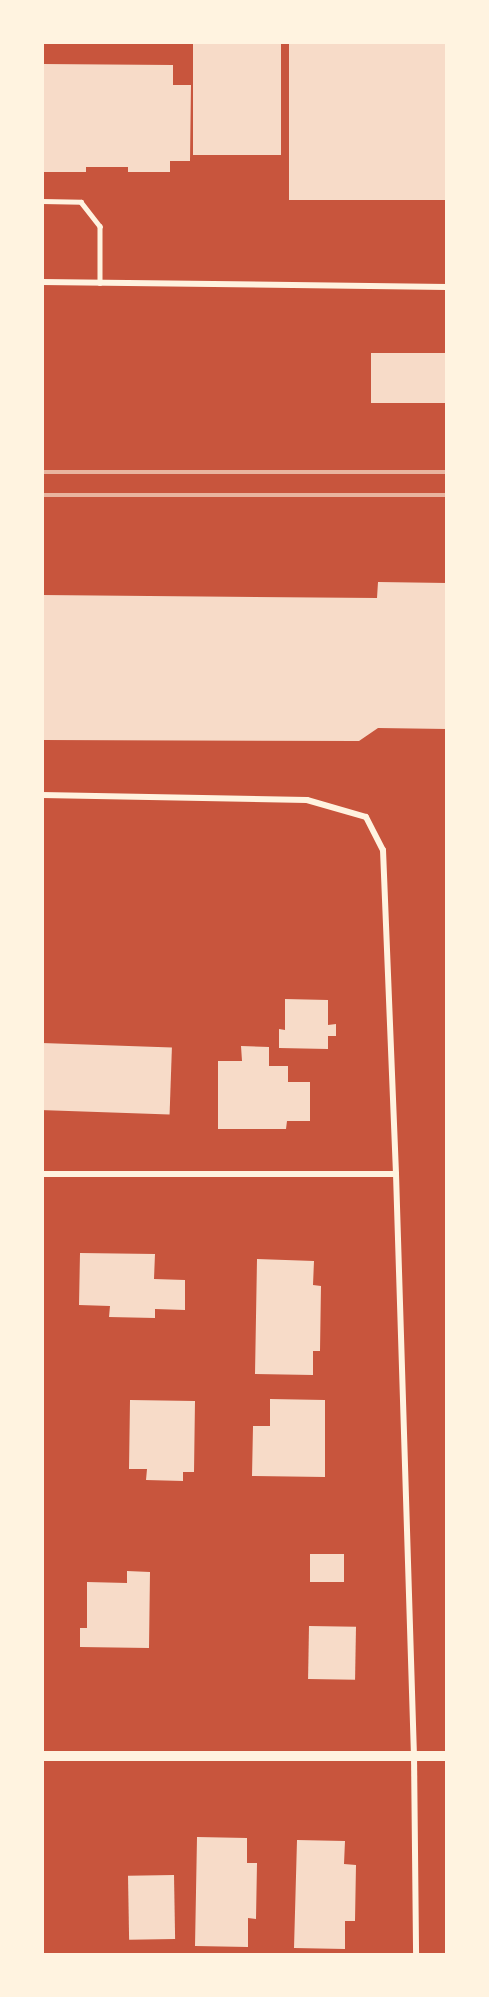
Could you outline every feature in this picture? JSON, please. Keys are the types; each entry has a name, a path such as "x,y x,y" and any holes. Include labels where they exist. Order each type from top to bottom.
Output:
{"street":[{"path":"42,282 447,287"},
{"path":"42,795 307,800 366,818 383,850 396,1174 414,1755 416,1955"},
{"path":"42,1174 396,1174"},
{"path":"42,1756 447,1756"}],"lane":[{"path":"42,201 81,202 100,226 99,283"}],"building":[{"path":"193,42 281,42 281,155 193,155"},
{"path":"289,42 447,42 447,200 289,200"},
{"path":"42,64 173,65 173,85 191,85 190,161 170,161 170,172 128,172 128,167 86,167 86,172 44,172"},
{"path":"371,353 447,353 447,403 371,403"},
{"path":"378,582 447,583 447,729 378,728 359,741 42,740 42,595 377,598"},
{"path":"285,999 328,1000 328,1025 336,1024 336,1036 328,1036 328,1049 279,1048 279,1029 285,1030"},
{"path":"42,1043 172,1048 170,1114 42,1110"},
{"path":"241,1046 269,1047 269,1066 288,1066 288,1082 310,1082 310,1121 287,1121 286,1129 218,1129 218,1061 242,1061"},
{"path":"80,1253 155,1254 154,1279 185,1280 185,1310 155,1309 155,1318 109,1317 110,1306 79,1305"},
{"path":"257,1259 314,1261 313,1285 321,1286 320,1351 313,1351 313,1375 255,1374"},
{"path":"270,1399 325,1400 325,1477 252,1476 253,1426 270,1426"},
{"path":"130,1400 195,1401 194,1472 183,1472 183,1481 146,1480 147,1469 129,1469"},
{"path":"310,1554 344,1554 344,1582 310,1582"},
{"path":"127,1571 150,1572 149,1648 80,1647 80,1628 87,1628 87,1582 127,1583"},
{"path":"309,1626 356,1627 355,1680 308,1679"},
{"path":"197,1837 247,1838 247,1863 257,1863 256,1919 248,1918 248,1947 195,1946"},
{"path":"297,1840 345,1841 344,1864 356,1865 355,1921 345,1921 345,1949 294,1948"},
{"path":"174,1875 175,1939 129,1940 128,1876"}],"railway":[{"path":"42,472 447,472"},
{"path":"42,495 447,495"}]}
